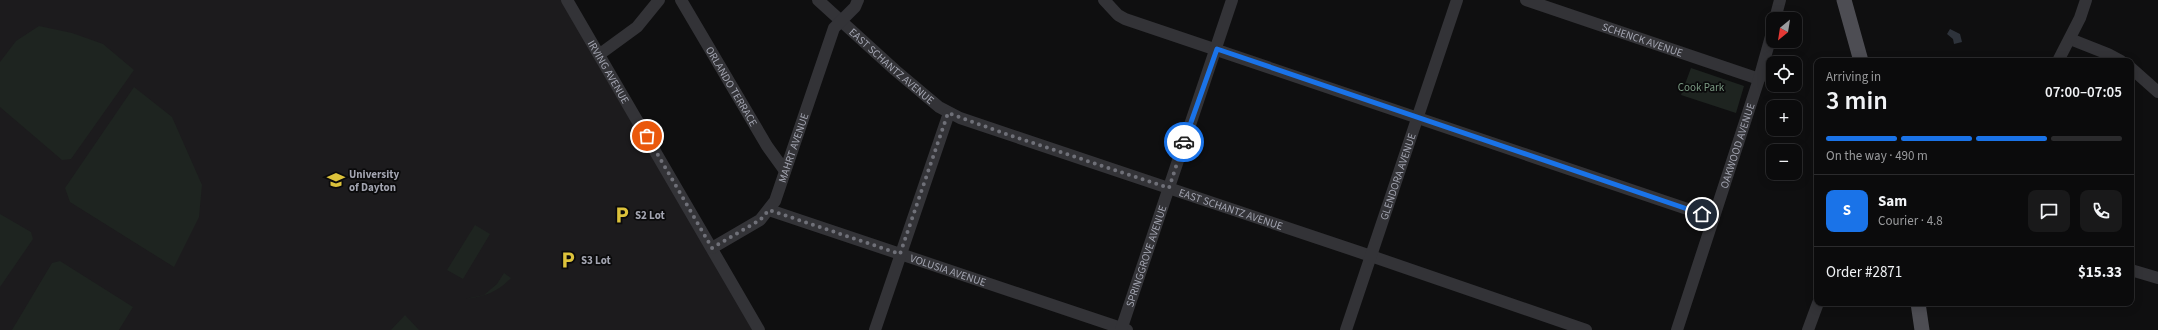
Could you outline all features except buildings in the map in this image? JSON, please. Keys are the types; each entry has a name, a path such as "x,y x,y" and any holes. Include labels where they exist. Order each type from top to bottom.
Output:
{"main road":[{"path":"1844,0 1860,58"},
{"path":"1918,306 1922,330"}],"street":[{"name":"IRVING AVENUE","path":"567,0 600,54 759,330"},
{"path":"600,54 638,27 659,0"},
{"name":"ORLANDO TERRACE","path":"681,0 766,146 785,172"},
{"name":"EAST SCHANTZ AVENUE","path":"818,0 895,70 948,113 1006,134 1371,256 1586,330"},
{"name":"MAHRT AVENUE","path":"712,248 760,220 775,201 834,28 855,7 858,0"},
{"path":"1104,0 1118,15 1125,19 1418,116 1714,218"},
{"name":"SPRINGGROVE AVENUE","path":"1123,329 1232,0"},
{"name":"GLENDORA AVENUE","path":"1346,330 1457,0"},
{"name":"SCHENCK AVENUE","path":"1526,0 1760,79"},
{"path":"1777,12 1780,0"},
{"path":"2060,58 2070,39 2086,0"},
{"path":"2070,39 2114,58"},
{"name":"OAKWOOD AVENUE","path":"1677,330 1760,79 1768,48"},
{"path":"2134,71 2158,92"},
{"path":"875,330 948,113"},
{"name":"VOLUSIA AVENUE","path":"769,210 1123,329"},
{"path":"2134,271 2158,278"},
{"path":"1808,330 1817,306"}],"shaded area":[{"name":"University of Dayton","path":"0,0 567,0 759,330 0,330"},
{"path":"1950,29 1960,34 1962,42 1954,44 1953,39 1947,34"}],"green space":[{"path":"39,26 72,33 103,44 134,70 71,159 62,160 0,107 0,62 16,41"},
{"name":"Cook Park","path":"1691,68 1744,86 1736,113 1681,95"},
{"path":"134,87 172,117 202,185 199,217 174,267 70,202 65,188"},
{"path":"0,214 31,232 33,239 0,287"},
{"path":"475,225 490,234 463,279 447,270"},
{"path":"60,261 133,307 119,330 12,330 52,263"},
{"path":"504,273 511,278 501,287 484,295 497,284"},
{"path":"405,315 419,330 391,330"}],"way so far":[{"path":"647,136 712,248 760,220 769,210 900,254 948,113 1006,134 1169,188 1184,142"}],"place":[{"name":"University of Dayton","path":"336,180"},
{"name":"S2 Lot","path":"622,215"},
{"name":"S3 Lot","path":"568,260"}],"route":[{"path":"1184,142 1217,49 1557,163 1702,214"}]}
